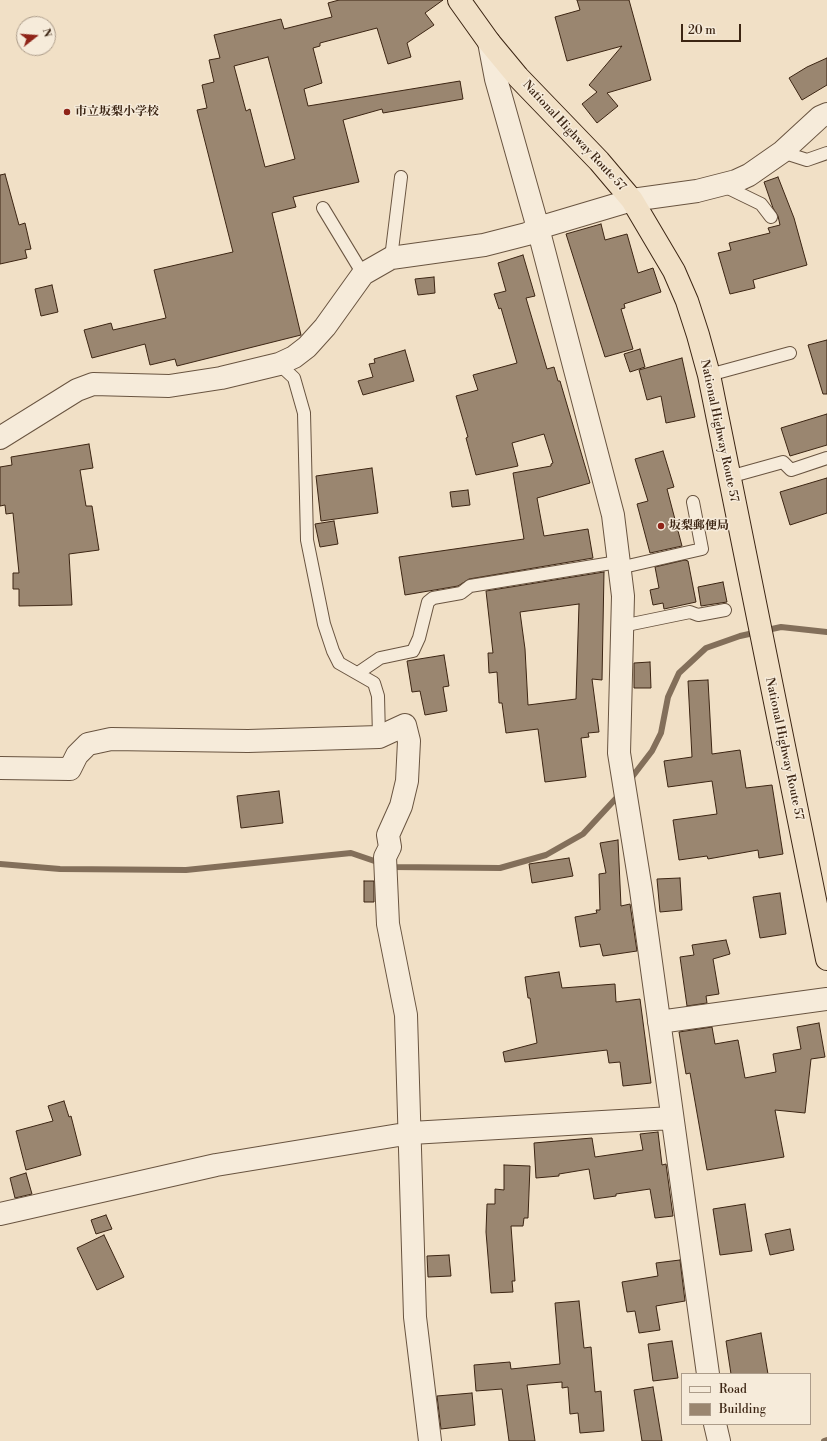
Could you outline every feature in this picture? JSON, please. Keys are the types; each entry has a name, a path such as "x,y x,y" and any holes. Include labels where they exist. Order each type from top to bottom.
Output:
{"highway":[{"name":"National Highway Route 57","path":"459,0 489,42 518,77 599,160 632,200 674,271 698,335 709,375 827,959"}],"street":[{"path":"489,42 496,79 538,228 613,515 623,596 619,753 641,890 708,1373"},
{"path":"0,438 77,390 92,384 169,386 221,378 279,364 294,357 307,347 325,327 363,274 391,258 484,245 527,234 538,228 632,200 697,191 736,181 749,175 782,152 820,117 827,114"},
{"path":"0,768 70,769 77,755 88,744 111,739 248,740 379,737 405,725 409,741 407,781 401,806 388,835 390,847 385,857 388,924 406,1015 411,1133 415,1317 430,1441"},
{"path":"659,1022 827,999"},
{"path":"0,1214 216,1165 411,1133 672,1118"},
{"path":"715,1425 719,1441"}],"lane":[{"path":"782,152 807,160 827,153"},
{"path":"391,258 401,177"},
{"path":"721,185 761,204 771,216"},
{"path":"322,208 363,274"},
{"path":"709,375 790,353"},
{"path":"279,364 294,378 304,413 307,540 324,624 333,651 339,663 374,683 378,696 379,737"},
{"path":"729,477 783,462 791,470 827,458"},
{"path":"358,673 380,658 413,651 419,638 428,602 433,598 462,593 470,586 619,565 702,549 693,502"},
{"path":"622,626 690,612 698,615 725,610"}],"building":[{"path":"339,0 443,0 425,13 434,25 407,43 411,57 388,64 377,28 320,43 320,46 313,48 322,83 304,89 308,106 460,81 463,99 383,113 382,109 343,120 359,182 293,197 296,207 272,213 301,335 177,366 175,359 150,365 145,344 92,358 84,330 111,323 113,330 166,318 154,270 233,252 197,110 207,108 202,85 214,82 209,60 220,58 214,35 281,19 284,29 332,17 328,3","holes":["268,57 295,159 265,167 250,109 246,111 234,66"]},
{"path":"577,0 629,0 651,80 607,93 618,106 597,123 582,104 597,92 589,85 622,46 567,61 555,17 580,10"},
{"path":"827,58 827,85 802,100 789,78 807,67"},
{"path":"5,174 19,225 25,223 31,249 25,250 27,258 0,264 0,175"},
{"path":"778,177 794,218 807,265 753,280 755,288 730,294 718,253 731,250 729,243 770,233 768,228 780,225 778,216 773,208 764,182"},
{"path":"601,224 605,240 627,234 638,273 653,268 661,292 624,304 625,308 621,309 633,349 605,357 566,234"},
{"path":"523,255 535,296 526,298 547,369 554,367 558,381 560,381 590,483 537,498 544,536 588,529 593,558 469,579 458,586 405,595 399,557 524,539 513,473 551,466 553,463 544,434 512,443 518,466 476,475 466,438 468,437 456,396 478,390 473,375 517,363 501,308 499,309 494,294 506,291 498,263"},
{"path":"434,277 435,293 418,295 415,279"},
{"path":"52,285 58,312 41,316 35,289"},
{"path":"827,340 827,394 823,394 808,345"},
{"path":"640,349 645,367 630,372 624,354"},
{"path":"405,350 414,381 363,395 358,381 373,377 369,364 375,363 374,359"},
{"path":"682,358 695,417 666,423 661,396 647,400 639,370"},
{"path":"827,414 827,445 790,456 781,428"},
{"path":"89,444 93,468 80,470 86,506 92,506 99,550 69,554 72,605 19,606 19,589 13,589 13,573 19,573 13,513 6,514 5,505 0,506 0,467 12,465 11,457"},
{"path":"663,451 674,487 667,489 682,546 650,553 637,504 648,501 635,459"},
{"path":"372,468 378,513 321,521 316,476"},
{"path":"827,478 827,513 790,525 780,492"},
{"path":"468,490 470,505 452,507 450,492"},
{"path":"334,521 338,544 320,547 315,524"},
{"path":"685,560 688,561 696,602 664,609 663,603 653,605 650,590 659,588 655,567"},
{"path":"604,572 602,680 592,679 599,732 588,733 589,737 581,738 586,777 545,782 538,729 506,733 502,703 499,703 497,672 489,673 488,653 493,653 486,591","holes":["579,604 576,699 528,705 525,649 520,612"]},
{"path":"723,582 727,602 701,606 698,587"},
{"path":"444,655 449,686 443,687 447,711 425,715 420,691 412,692 407,661"},
{"path":"650,662 651,688 634,688 634,663"},
{"path":"708,680 712,754 740,750 746,788 772,785 783,854 759,858 758,850 708,859 707,856 679,860 673,820 717,814 712,781 668,787 664,761 692,757 688,681"},
{"path":"279,791 283,823 241,828 237,796"},
{"path":"618,840 621,906 630,904 637,951 603,956 600,944 580,947 575,917 597,913 596,910 600,910 599,874 606,873 600,843"},
{"path":"569,858 573,876 532,883 529,864"},
{"path":"680,878 682,910 660,912 657,879"},
{"path":"364,881 374,881 374,902 364,902"},
{"path":"780,893 786,934 760,938 753,897"},
{"path":"726,940 730,954 713,959 719,994 706,996 707,1003 687,1006 680,957 694,955 692,945"},
{"path":"559,972 562,988 615,984 616,1002 640,999 651,1083 623,1086 620,1062 609,1063 607,1050 505,1062 503,1052 537,1043 525,977"},
{"path":"819,1023 825,1057 811,1059 805,1113 775,1110 784,1157 707,1170 690,1073 686,1074 679,1032 712,1027 715,1044 738,1040 745,1078 776,1072 773,1054 801,1049 797,1027"},
{"path":"64,1101 69,1117 71,1116 81,1155 26,1170 16,1131 53,1121 48,1106"},
{"path":"658,1132 662,1165 666,1164 673,1216 655,1218 650,1189 594,1199 589,1169 559,1174 559,1176 536,1178 534,1143 592,1138 595,1157 643,1150 640,1134"},
{"path":"504,1165 530,1166 528,1218 524,1218 523,1226 511,1226 515,1281 512,1281 513,1292 491,1293 486,1232 487,1204 495,1204 495,1189 504,1190"},
{"path":"26,1173 32,1194 15,1198 10,1178"},
{"path":"745,1204 752,1251 720,1255 713,1209"},
{"path":"106,1215 112,1229 96,1234 91,1220"},
{"path":"790,1229 794,1250 770,1255 765,1234"},
{"path":"104,1235 124,1277 97,1290 77,1248"},
{"path":"449,1255 451,1276 428,1277 427,1256"},
{"path":"680,1260 685,1301 656,1306 660,1330 639,1333 635,1311 627,1312 622,1282 658,1276 656,1263"},
{"path":"579,1301 584,1348 591,1347 595,1392 601,1391 604,1431 580,1433 578,1413 570,1414 568,1387 562,1388 562,1382 527,1385 535,1441 509,1441 502,1389 476,1391 474,1365 510,1362 511,1369 560,1364 555,1303"},
{"path":"761,1333 768,1373 731,1373 726,1341"},
{"path":"672,1341 678,1378 653,1381 648,1344"},
{"path":"653,1387 662,1441 642,1441 634,1390"},
{"path":"472,1393 475,1425 441,1429 437,1396"}],"waterway":[{"path":"629,781 652,751 661,733 668,697 679,673 706,648 740,636 781,627 827,632"},
{"path":"0,864 60,869 186,870 351,853 392,867 500,868 546,855 583,834 620,794"}],"place":[{"name":"市立坂梨小学校","path":"67,112"},
{"name":"坂梨郵便局","path":"661,526"}]}
